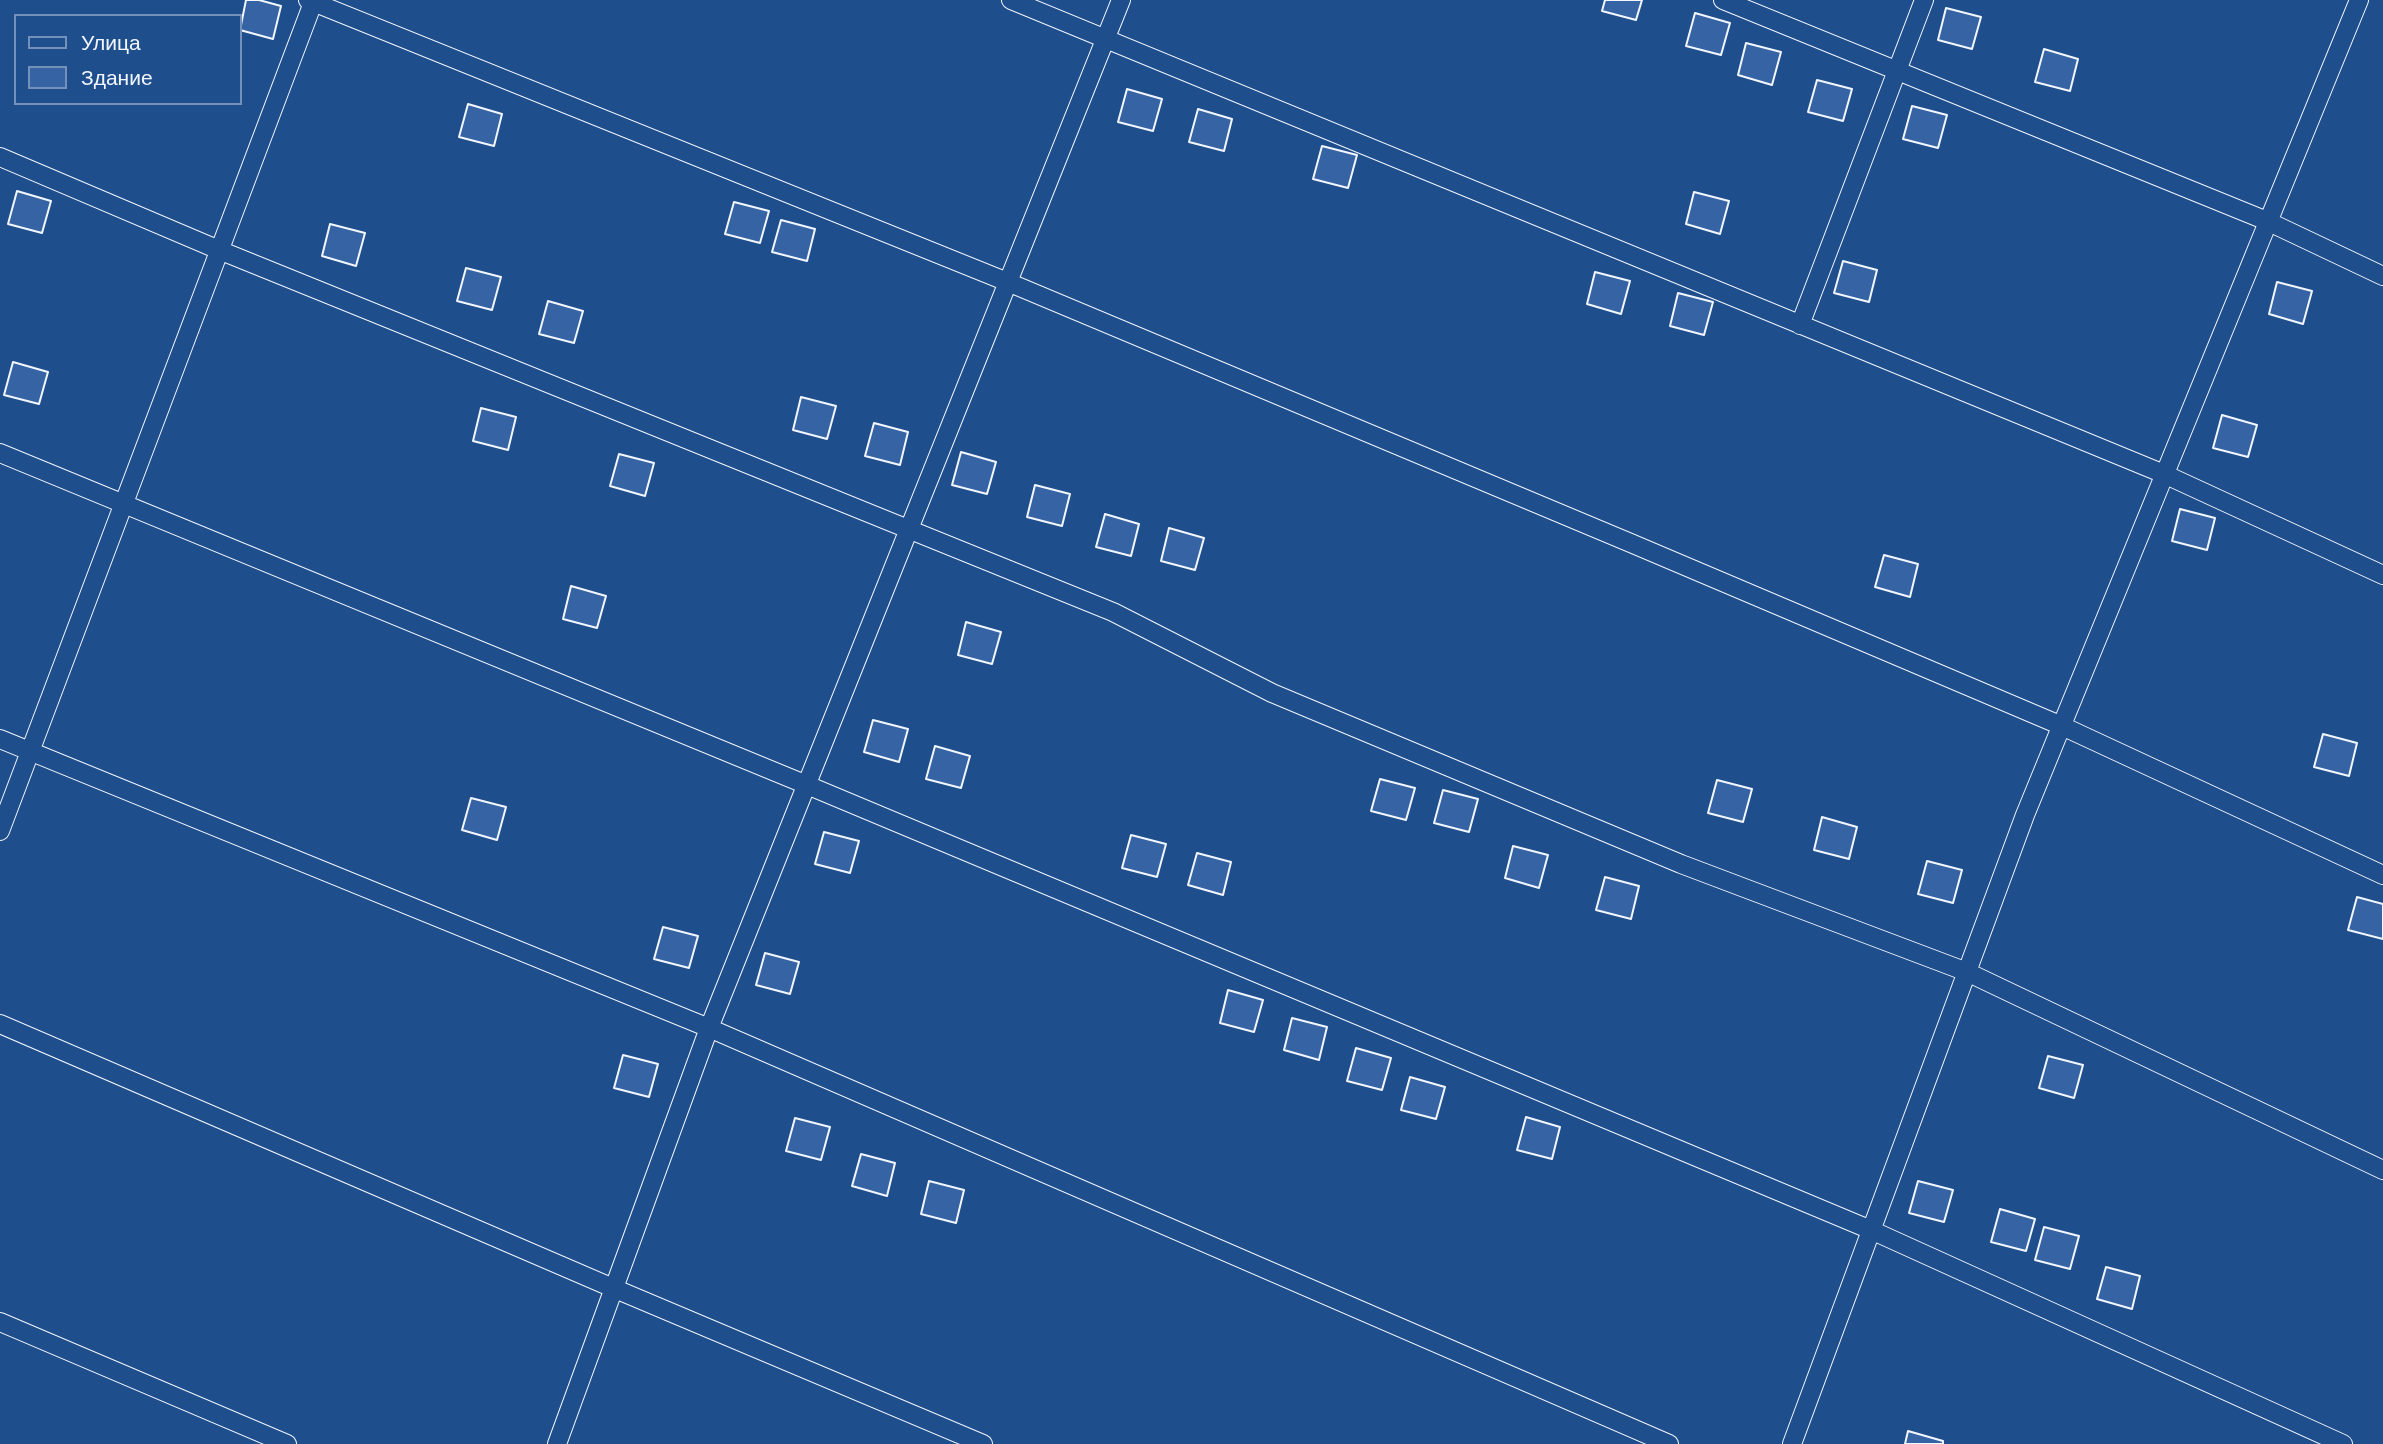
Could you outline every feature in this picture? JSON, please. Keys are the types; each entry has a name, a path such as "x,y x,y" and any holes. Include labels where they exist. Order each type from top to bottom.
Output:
{"street":[{"path":"1011,0 2164,474 2383,575"},
{"path":"557,1444 709,1028 1010,283 1121,0"},
{"path":"1723,0 2267,221 2383,276"},
{"path":"1800,325 1924,0"},
{"path":"1792,1444 2025,815 2359,0"},
{"path":"0,831 311,1 1010,283 2062,726 2383,875"},
{"path":"0,157 219,250 1113,612 1272,693 1630,843 1967,972 2383,1170"},
{"path":"0,453 807,785 1871,1230 2343,1444"},
{"path":"0,739 709,1028 1669,1444"},
{"path":"0,1024 983,1444"},
{"path":"0,1322 287,1444"}],"building":[{"path":"246,0 259,0 281,6 273,39 242,31"},
{"path":"1605,0 1642,0 1636,20 1602,11"},
{"path":"1946,8 1981,17 1972,49 1938,40"},
{"path":"1695,13 1730,23 1721,55 1686,46"},
{"path":"1746,43 1781,52 1772,85 1738,75"},
{"path":"2044,49 2078,59 2070,91 2035,82"},
{"path":"1817,80 1852,89 1843,121 1808,112"},
{"path":"1127,89 1162,99 1153,131 1118,122"},
{"path":"468,104 502,114 494,146 459,137"},
{"path":"1912,106 1947,115 1938,148 1903,139"},
{"path":"1198,109 1232,119 1224,151 1189,142"},
{"path":"1322,146 1357,155 1348,188 1313,179"},
{"path":"17,191 51,201 42,233 8,224"},
{"path":"1694,192 1729,201 1720,234 1686,224"},
{"path":"734,202 769,211 760,243 725,234"},
{"path":"781,220 815,229 807,261 772,252"},
{"path":"330,224 365,233 356,266 322,256"},
{"path":"1843,261 1877,270 1869,302 1834,293"},
{"path":"466,268 501,277 492,310 457,301"},
{"path":"1595,272 1630,281 1621,314 1587,304"},
{"path":"2277,282 2312,291 2303,324 2269,314"},
{"path":"1678,293 1713,302 1704,335 1670,326"},
{"path":"548,301 583,311 574,343 539,334"},
{"path":"13,362 48,372 39,404 4,395"},
{"path":"801,397 836,406 827,439 793,430"},
{"path":"481,408 516,417 508,450 473,441"},
{"path":"2222,415 2257,425 2248,457 2213,448"},
{"path":"874,423 908,432 900,465 865,456"},
{"path":"961,452 996,462 987,494 952,485"},
{"path":"619,454 654,463 645,496 610,486"},
{"path":"1035,485 1070,494 1062,526 1027,517"},
{"path":"2180,509 2215,518 2207,550 2172,541"},
{"path":"1105,514 1139,524 1131,556 1096,547"},
{"path":"1169,528 1204,538 1195,570 1161,561"},
{"path":"1884,555 1918,564 1910,597 1875,587"},
{"path":"571,586 606,596 597,628 563,619"},
{"path":"966,622 1001,632 992,664 958,655"},
{"path":"873,720 908,729 899,762 864,752"},
{"path":"2323,734 2357,743 2349,776 2314,767"},
{"path":"935,746 970,756 961,788 926,779"},
{"path":"1380,779 1415,788 1406,820 1371,811"},
{"path":"1717,780 1752,789 1743,822 1708,813"},
{"path":"1443,790 1478,799 1469,832 1434,823"},
{"path":"471,798 506,807 497,840 462,830"},
{"path":"1822,817 1857,827 1849,859 1814,850"},
{"path":"824,832 859,841 850,873 815,864"},
{"path":"1131,835 1166,844 1157,877 1122,868"},
{"path":"1513,846 1548,855 1539,888 1505,878"},
{"path":"1197,853 1231,862 1223,895 1188,885"},
{"path":"1927,861 1962,870 1953,903 1918,894"},
{"path":"1605,877 1639,886 1631,919 1596,910"},
{"path":"2357,897 2383,904 2383,939 2348,930"},
{"path":"663,927 698,936 689,968 654,959"},
{"path":"765,953 799,962 790,994 756,985"},
{"path":"1228,990 1263,1000 1254,1032 1220,1023"},
{"path":"1292,1018 1327,1027 1319,1060 1284,1050"},
{"path":"1356,1048 1391,1058 1382,1090 1347,1081"},
{"path":"623,1055 658,1064 649,1097 614,1088"},
{"path":"2048,1056 2083,1065 2074,1098 2039,1088"},
{"path":"1410,1077 1445,1087 1436,1119 1401,1110"},
{"path":"1526,1117 1560,1127 1552,1159 1517,1150"},
{"path":"795,1118 830,1127 821,1160 786,1151"},
{"path":"861,1154 895,1163 887,1196 852,1186"},
{"path":"929,1181 964,1190 956,1223 921,1214"},
{"path":"1918,1181 1953,1190 1944,1222 1909,1213"},
{"path":"2000,1209 2035,1219 2026,1251 1991,1242"},
{"path":"2044,1227 2079,1236 2070,1269 2035,1260"},
{"path":"2106,1267 2140,1276 2132,1309 2097,1299"},
{"path":"1908,1431 1943,1441 1943,1444 1905,1444"}]}
